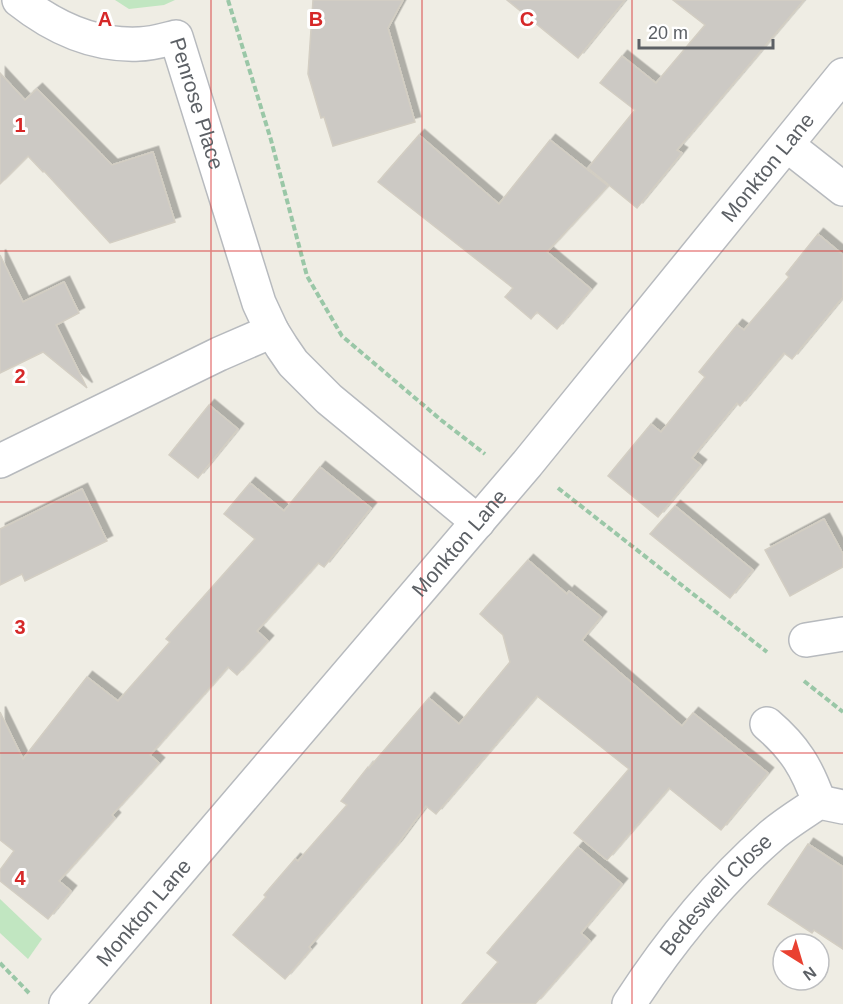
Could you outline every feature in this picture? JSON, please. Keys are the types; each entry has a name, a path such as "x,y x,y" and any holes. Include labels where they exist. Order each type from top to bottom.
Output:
{"street":[{"name":"Penrose Place","path":"18,0 38,15 71,32 104,43 141,44 176,37 259,303 272,331 293,363 329,399 478,522"},
{"name":"Monkton Lane","path":"66,1004 521,471 843,75"},
{"path":"787,144 843,189"},
{"path":"0,461 219,354 272,331"},
{"path":"806,640 843,634"},
{"name":"Bedeswell Close","path":"629,1004 662,954 700,906 772,836 831,804 786,740 767,724"}],"path":[{"path":"228,0 271,140 307,276 342,336 441,420 521,471 772,656"},
{"path":"798,677 843,712"},
{"path":"0,963 32,996"}],"green space":[{"path":"115,0 175,0 164,5 129,9"},
{"path":"0,899 42,939 28,959 0,933"}],"building":[{"path":"313,0 403,0 388,28 415,122 333,146 324,117 321,118 308,74"},
{"path":"507,0 625,0 578,58"},
{"path":"673,0 804,0 677,150 682,153 637,208 588,168 635,110 600,83 622,56 656,83 705,25"},
{"path":"0,73 25,100 37,89 112,165 153,152 175,222 110,243 28,156 0,184"},
{"path":"419,135 499,204 550,140 608,186 547,252 591,289 557,329 537,312 531,319 505,297 513,288 378,182"},
{"path":"818,234 843,255 843,297 792,359 784,353 740,406 737,403 692,458 701,465 658,517 608,476 651,424 661,432 705,377 699,372 737,325 744,330 789,277 786,274"},
{"path":"0,255 23,302 64,282 79,313 56,325 87,388 43,352 0,373"},
{"path":"209,405 238,429 198,478 169,455"},
{"path":"320,467 371,508 324,567 318,563 257,631 268,641 237,675 228,667 150,755 159,763 112,815 115,818 59,881 71,891 48,919 0,881 0,870 14,851 0,840 0,712 23,759 87,677 118,701 170,642 166,639 255,539 224,514 250,483 284,511"},
{"path":"82,489 107,541 25,581 22,574 0,585 0,529"},
{"path":"675,506 753,570 730,598 650,534"},
{"path":"824,519 843,554 843,567 790,596 765,550"},
{"path":"528,560 567,594 569,591 601,617 582,640 682,726 693,713 768,773 721,830 669,788 607,860 574,833 629,769 537,696 436,814 426,806 397,845 309,947 311,949 285,979 233,935 295,859 298,861 347,805 341,801 429,698 459,724 510,662 503,635 480,614"},
{"path":"808,844 843,867 843,949 831,941 831,932 814,930 810,932 768,904"},
{"path":"578,847 622,884 581,933 590,941 535,1004 462,1004 498,962 487,953"}]}
